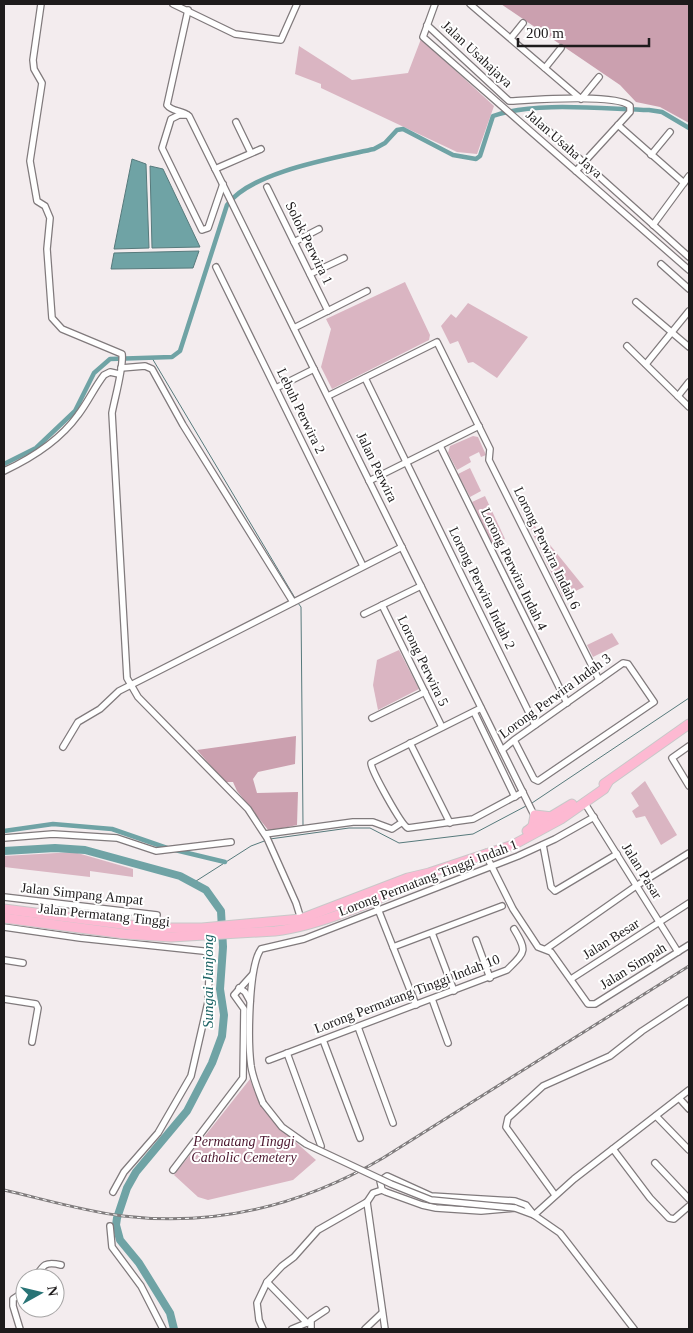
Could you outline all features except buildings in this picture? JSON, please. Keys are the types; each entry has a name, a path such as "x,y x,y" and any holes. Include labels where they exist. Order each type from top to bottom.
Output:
{"highway":[{"name":"Jalan Permatang Tinggi","path":"488,852 529,830 541,827 552,817 608,782 689,724"},
{"name":"Jalan Permatang Tinggi","path":"235,930 300,919 408,878 429,873 513,845 604,789 608,782"},
{"path":"529,830 533,826 533,813 552,817"},
{"name":"Jalan Permatang Tinggi","path":"4,918 146,936 171,937 202,932 235,930 291,930 374,900 429,873"},
{"path":"364,894 374,900"},
{"name":"Jalan Permatang Tinggi","path":"4,909 111,924 202,932"}],"street":[{"path":"41,4 33,60 34,69 42,83 30,161 36,201 46,206 50,218 47,249 52,318 62,329 122,354 121,369 112,413 123,640 127,678 138,697 248,809 267,838 296,903 300,919"},
{"path":"173,4 235,34 281,40 297,4"},
{"path":"427,25 435,4"},
{"path":"474,5 581,99 619,100 630,109 576,171"},
{"path":"188,10 177,64 166,102 170,109 180,110 189,116"},
{"path":"511,38 523,23"},
{"name":"Jalan Usaha Jaya","path":"427,25 423,37 688,267"},
{"name":"Jalan Usahajaya","path":"427,25 509,101 581,99"},
{"path":"545,68 561,48"},
{"path":"581,99 599,77"},
{"path":"189,116 179,115 171,120 162,148 202,230 208,228 223,184"},
{"name":"Jalan Perwira","path":"189,116 541,827"},
{"path":"236,122 251,153"},
{"name":"Jalan Usaha Jaya","path":"542,125 583,164 689,257"},
{"path":"618,125 684,183"},
{"path":"652,155 670,132"},
{"path":"215,169 261,149"},
{"path":"653,225 689,176"},
{"name":"Solok Perwira 1","path":"267,187 328,311"},
{"path":"294,242 319,229"},
{"path":"310,274 344,258"},
{"path":"661,264 689,288"},
{"name":"Lebuh Perwira 2","path":"216,267 363,566"},
{"path":"294,328 367,291"},
{"path":"636,302 689,347"},
{"path":"646,364 689,311"},
{"name":"Lorong Perwira Indah 6","path":"365,378 437,342 490,449 489,460 599,680"},
{"path":"627,346 689,407"},
{"path":"4,471 35,454 65,431 104,376 121,369 145,366 152,369 183,425 294,601"},
{"path":"276,388 314,369"},
{"path":"328,396 365,378"},
{"name":"Lorong Perwira Indah 2","path":"365,378 535,725"},
{"path":"678,396 689,382"},
{"path":"369,481 479,426"},
{"name":"Lorong Perwira Indah 4","path":"440,446 567,703"},
{"path":"63,747 78,722 100,709 119,691 402,547"},
{"path":"364,614 421,586"},
{"name":"Lorong Perwira 5","path":"382,605 442,727"},
{"name":"Lorong Perwira Indah 3","path":"502,750 514,740 623,663 628,664 654,702 538,781 534,779 514,740"},
{"path":"372,718 425,692"},
{"path":"482,708 371,763 373,773 379,779 401,824 405,828 450,823 474,818 523,792"},
{"path":"474,712 515,797"},
{"path":"410,744 450,823"},
{"path":"689,746 672,758 689,786"},
{"name":"Jalan Pasar","path":"584,802 678,952"},
{"name":"Lorong Permatang Tinggi Indah 1","path":"255,968 258,953 266,947 304,939 492,867 543,845 594,817"},
{"path":"267,838 353,822 373,822 392,829 401,824"},
{"path":"4,838 53,834 117,838 156,851 172,851 231,842"},
{"path":"513,845 518,856"},
{"path":"543,845 551,887 555,890 617,854"},
{"path":"488,852 492,867 513,909 538,946 550,952 571,979"},
{"name":"Jalan Besar","path":"546,949 636,886 689,853"},
{"name":"Jalan Simpang Ampat","path":"4,897 157,914"},
{"path":"374,900 416,1005"},
{"name":"Jalan Besar","path":"571,979 689,903"},
{"path":"394,947 502,906"},
{"path":"322,920 326,931"},
{"path":"4,927 170,949 204,951 210,954 208,1002 200,1043 190,1076 158,1134 124,1172 113,1192"},
{"name":"Lorong Permatang Tinggi Indah 10","path":"269,1060 508,970 524,953 524,945 514,929"},
{"path":"432,933 454,991"},
{"path":"146,936 146,946"},
{"path":"170,949 171,937"},
{"path":"476,940 490,978"},
{"name":"Jalan Simpah","path":"571,979 588,1004 596,1004 689,945"},
{"path":"4,960 23,963"},
{"path":"173,1170 243,1078 244,1009 234,995 239,988 246,984 255,968"},
{"path":"255,968 249,1045 251,1067 254,1081 264,1103 282,1127 306,1144 391,1184 431,1200 515,1208 534,1214"},
{"path":"239,988 252,989"},
{"path":"239,988 249,996 251,1004"},
{"path":"4,999 36,1004 38,1008 32,1042"},
{"path":"432,999 448,1043"},
{"path":"555,1195 506,1127 508,1118 543,1086 610,1056 642,1031 689,1000"},
{"path":"358,1027 393,1123"},
{"path":"323,1040 360,1138"},
{"path":"287,1053 321,1146"},
{"path":"534,1214 555,1195 689,1090"},
{"path":"679,1098 689,1109"},
{"path":"656,1116 689,1150"},
{"path":"613,1149 650,1198 669,1218 674,1219 689,1206"},
{"path":"655,1162 689,1199"},
{"path":"382,1190 380,1181 387,1176 431,1196 516,1201 526,1205 534,1214 560,1233 634,1329"},
{"path":"263,1329 259,1320 257,1303 267,1282 282,1266 289,1263 318,1230 368,1202 373,1194 382,1190 422,1205 436,1208 481,1211 515,1208"},
{"path":"368,1202 385,1329"},
{"path":"110,1226 112,1247 141,1286 163,1329"},
{"path":"42,1268 49,1262 61,1265"},
{"path":"267,1282 308,1322 312,1329"},
{"path":"15,1298 13,1299 13,1306 15,1313"},
{"path":"292,1329 308,1322 326,1310"},
{"path":"365,1329 382,1313"}],"green space":[{"path":"421,39 494,106 477,154 457,152 321,88 321,84 295,74 299,46 352,80 408,73"},
{"path":"405,282 430,335 429,340 332,389 321,367 331,329 326,319"},
{"path":"468,303 528,337 497,378 473,362 468,363 458,341 450,344 441,326 451,314 456,318"},
{"path":"473,436 478,437 486,455 481,457 479,452 469,457 471,462 457,470 448,453 450,446"},
{"path":"470,468 481,491 470,497 458,474"},
{"path":"485,496 505,539 493,545 472,502"},
{"path":"521,509 584,587 563,597"},
{"path":"612,633 619,644 593,657 587,645"},
{"path":"399,650 419,689 378,710 373,685 377,660"},
{"path":"645,781 677,835 661,845 645,816 636,818 632,811 639,806 631,793"},
{"path":"74,852 133,869 133,877 90,871 90,877 4,867 4,856"},
{"name":"Permatang Tinggi Catholic Cemetery","path":"250,1079 261,1103 277,1124 316,1160 293,1180 208,1200 198,1197 174,1175"}],"shaded area":[{"path":"501,4 689,4 689,123 660,107 636,102 620,85"},
{"path":"296,736 295,764 258,772 253,779 257,793 298,792 297,825 269,831 237,791 233,782 225,782 197,750"}],"water":[{"path":"132,159 146,164 149,248 114,249"},
{"path":"150,166 163,169 200,247 152,248"},
{"path":"199,251 193,268 111,269 114,253"}],"waterway":[{"path":"4,464 36,448 75,411 94,373 110,359 172,357 180,351 227,205 238,193 254,184 294,168 374,149 385,143 397,130 403,129 453,155 476,159 480,156 493,116 510,111 549,107 649,110 662,112 689,128"},
{"path":"152,358 295,598"},
{"path":"298,603 301,607 303,825"},
{"path":"532,803 689,698"},
{"path":"270,839 349,828 370,828 399,843 473,834 526,806"},
{"path":"4,831 53,824 112,829 167,848"},
{"path":"193,883 251,846 267,840"},
{"name":"Sungai Junjong","path":"4,851 55,848 85,850 180,876 206,890 221,911 223,947 220,989 224,1015 222,1036 212,1063 187,1111 136,1172 127,1188 116,1225 120,1240 139,1263 170,1313 174,1329"},
{"path":"175,850 225,862"}],"railway":[{"path":"4,1190 93,1211 157,1219 225,1215 258,1209 290,1200 322,1188 383,1158 689,966"}]}
